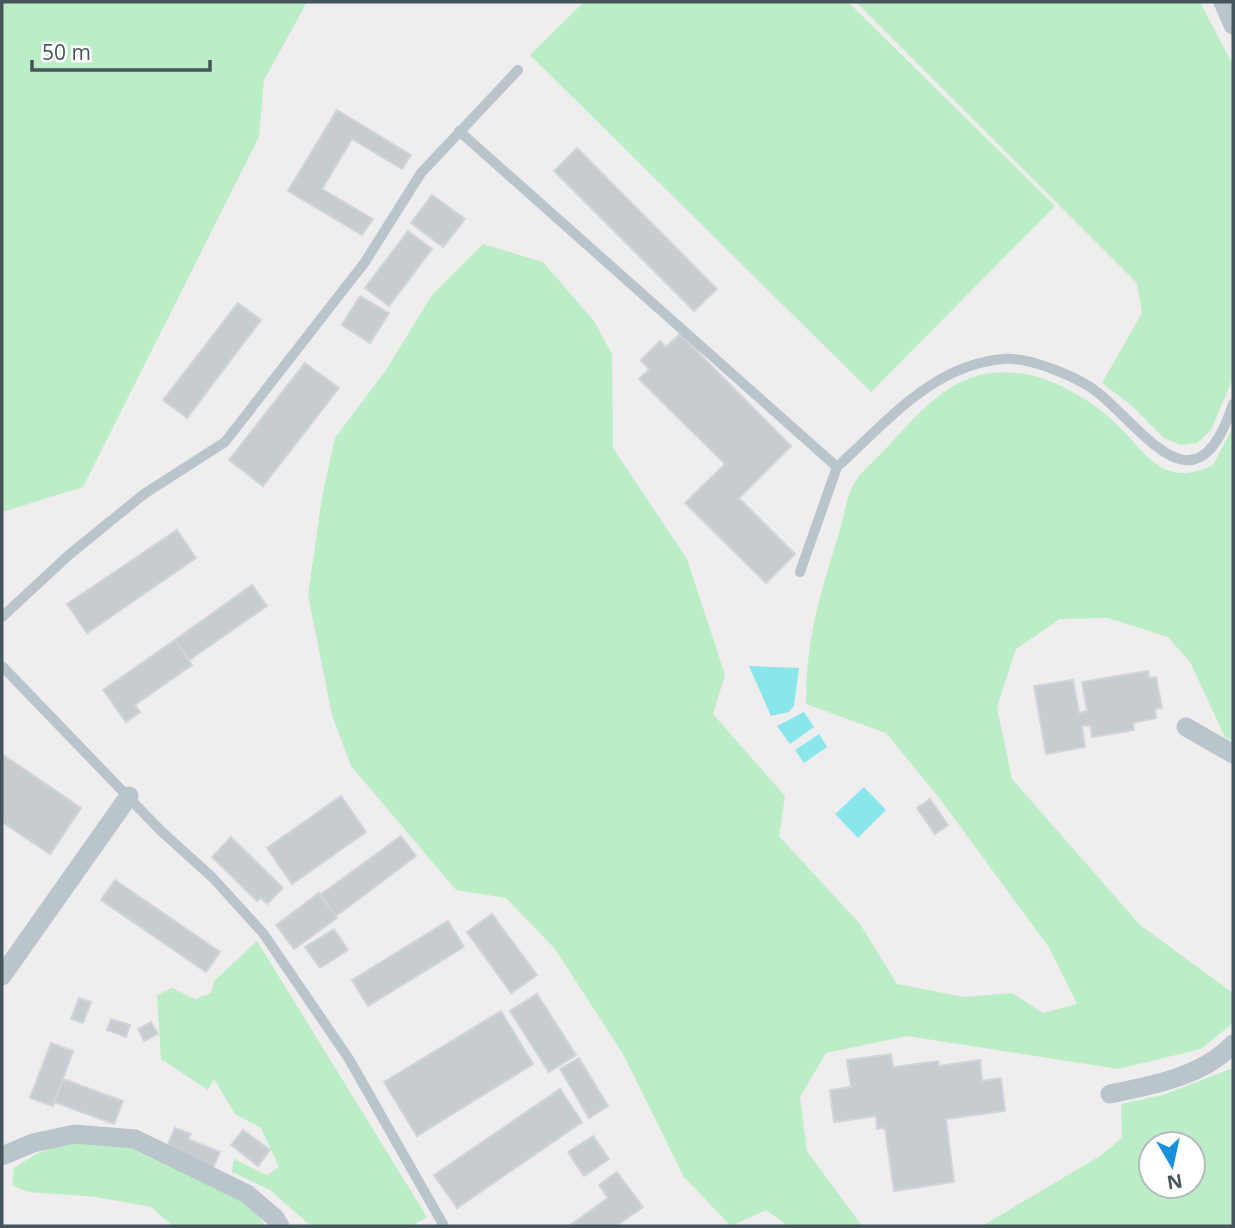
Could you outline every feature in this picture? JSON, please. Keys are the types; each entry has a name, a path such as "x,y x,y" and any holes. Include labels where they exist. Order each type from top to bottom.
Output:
{"street":[{"path":"1223,2 1233,25"},
{"path":"1185,727 1233,754"},
{"path":"2,976 129,796"},
{"path":"1110,1094 1164,1083 1195,1069 1233,1044"},
{"path":"2,1156 33,1143 74,1133 135,1139 247,1194 280,1223"}],"lane":[{"path":"2,617 70,554 144,494 225,442 365,262 421,173 518,71"},
{"path":"459,131 837,467"},
{"path":"800,572 837,467 929,384 974,364 1004,359 1030,360 1068,377 1100,394 1159,451 1177,459 1190,460 1207,453 1221,437 1233,404"},
{"path":"2,666 212,877 263,933 349,1059 444,1226"}],"green space":[{"path":"2,2 307,2 264,80 259,137 83,487 2,512"},
{"path":"584,2 848,2 1055,206 871,392 530,55"},
{"path":"856,2 1200,2 1233,65 1233,378 1211,430 1197,443 1181,445 1164,438 1131,405 1102,383 1142,313 1137,283"},
{"path":"483,244 543,262 594,321 612,354 613,448 687,559 725,675 713,714 785,796 779,836 860,924 897,984 964,997 1012,993 1043,1013 1077,1004 1048,946 940,799 886,733 806,704 808,657 815,617 847,500 855,482 935,399 967,379 986,374 1006,372 1030,375 1072,391 1109,417 1154,462 1179,473 1195,472 1213,465 1233,427 1233,741 1225,737 1190,662 1168,637 1108,618 1060,619 1016,649 997,707 1012,779 1140,925 1233,993 1233,1023 1201,1049 1118,1069 907,1036 826,1053 800,1097 807,1151 862,1226 788,1226 766,1210 731,1226 684,1177 623,1054 555,949 506,898 456,890 351,766 332,715 308,595 322,497 335,438 386,370 432,295"},
{"path":"257,941 427,1217 412,1226 311,1226 270,1190 232,1172 234,1159 267,1175 279,1167 261,1128 235,1114 214,1079 208,1090 161,1059 157,995 172,988 195,999 211,993 214,981"},
{"path":"1233,1068 1233,1226 982,1226 1100,1156 1122,1138 1121,1104 1163,1095"},
{"path":"73,1140 135,1147 250,1205 266,1226 173,1226 151,1207 96,1197 28,1192 12,1185 14,1168 36,1154"}],"water":[{"path":"749,666 799,668 794,706 789,712 771,716"},
{"path":"804,712 814,727 790,744 777,726"},
{"path":"819,734 827,747 804,763 795,750"},
{"path":"864,787 886,810 858,838 835,814"}],"building":[{"path":"337,110 411,155 402,169 352,139 322,189 373,219 362,235 288,191"},
{"path":"577,148 717,289 694,311 554,171"},
{"path":"432,195 465,219 443,247 411,223"},
{"path":"408,231 432,249 389,306 365,288"},
{"path":"360,296 389,313 370,343 342,325"},
{"path":"238,303 261,320 187,418 163,400"},
{"path":"680,334 791,446 739,498 795,554 766,583 685,503 725,464 639,379 649,369 641,360 660,341 666,347"},
{"path":"305,363 339,388 263,486 229,460"},
{"path":"177,530 196,558 87,633 67,604"},
{"path":"252,585 267,606 189,660 175,640"},
{"path":"175,640 192,665 135,705 140,712 126,722 103,690"},
{"path":"1148,671 1149,678 1156,677 1162,708 1155,709 1156,718 1133,723 1134,730 1092,737 1090,725 1082,726 1085,747 1046,754 1034,686 1073,680 1079,713 1087,711 1082,682"},
{"path":"2,754 81,808 50,854 2,822"},
{"path":"341,796 366,832 292,884 267,848"},
{"path":"930,799 948,825 935,834 917,808"},
{"path":"401,836 416,856 336,916 320,895"},
{"path":"231,837 283,888 267,904 261,898 257,901 212,857"},
{"path":"115,880 220,952 206,972 101,900"},
{"path":"319,893 337,918 294,949 276,925"},
{"path":"492,914 537,975 511,993 467,932"},
{"path":"448,921 464,947 368,1006 352,980"},
{"path":"334,929 348,950 320,968 305,947"},
{"path":"537,994 576,1055 549,1072 510,1011"},
{"path":"79,998 91,1002 83,1023 71,1019"},
{"path":"501,1011 533,1064 417,1136 384,1082"},
{"path":"111,1019 130,1025 126,1037 107,1030"},
{"path":"151,1022 158,1034 144,1041 138,1029"},
{"path":"51,1043 73,1051 53,1106 30,1098"},
{"path":"891,1054 893,1067 938,1061 939,1066 980,1060 982,1081 1001,1078 1005,1111 946,1119 954,1182 894,1191 885,1128 877,1129 876,1116 834,1122 830,1090 851,1087 847,1060"},
{"path":"579,1058 608,1106 589,1118 560,1069"},
{"path":"63,1079 123,1101 114,1124 54,1102"},
{"path":"560,1089 582,1122 457,1208 434,1175"},
{"path":"175,1128 191,1134 188,1139 220,1152 213,1168 166,1149"},
{"path":"243,1130 270,1150 258,1166 231,1145"},
{"path":"593,1136 609,1159 584,1176 568,1152"},
{"path":"617,1172 643,1207 616,1226 569,1226 608,1198 599,1185"}]}
